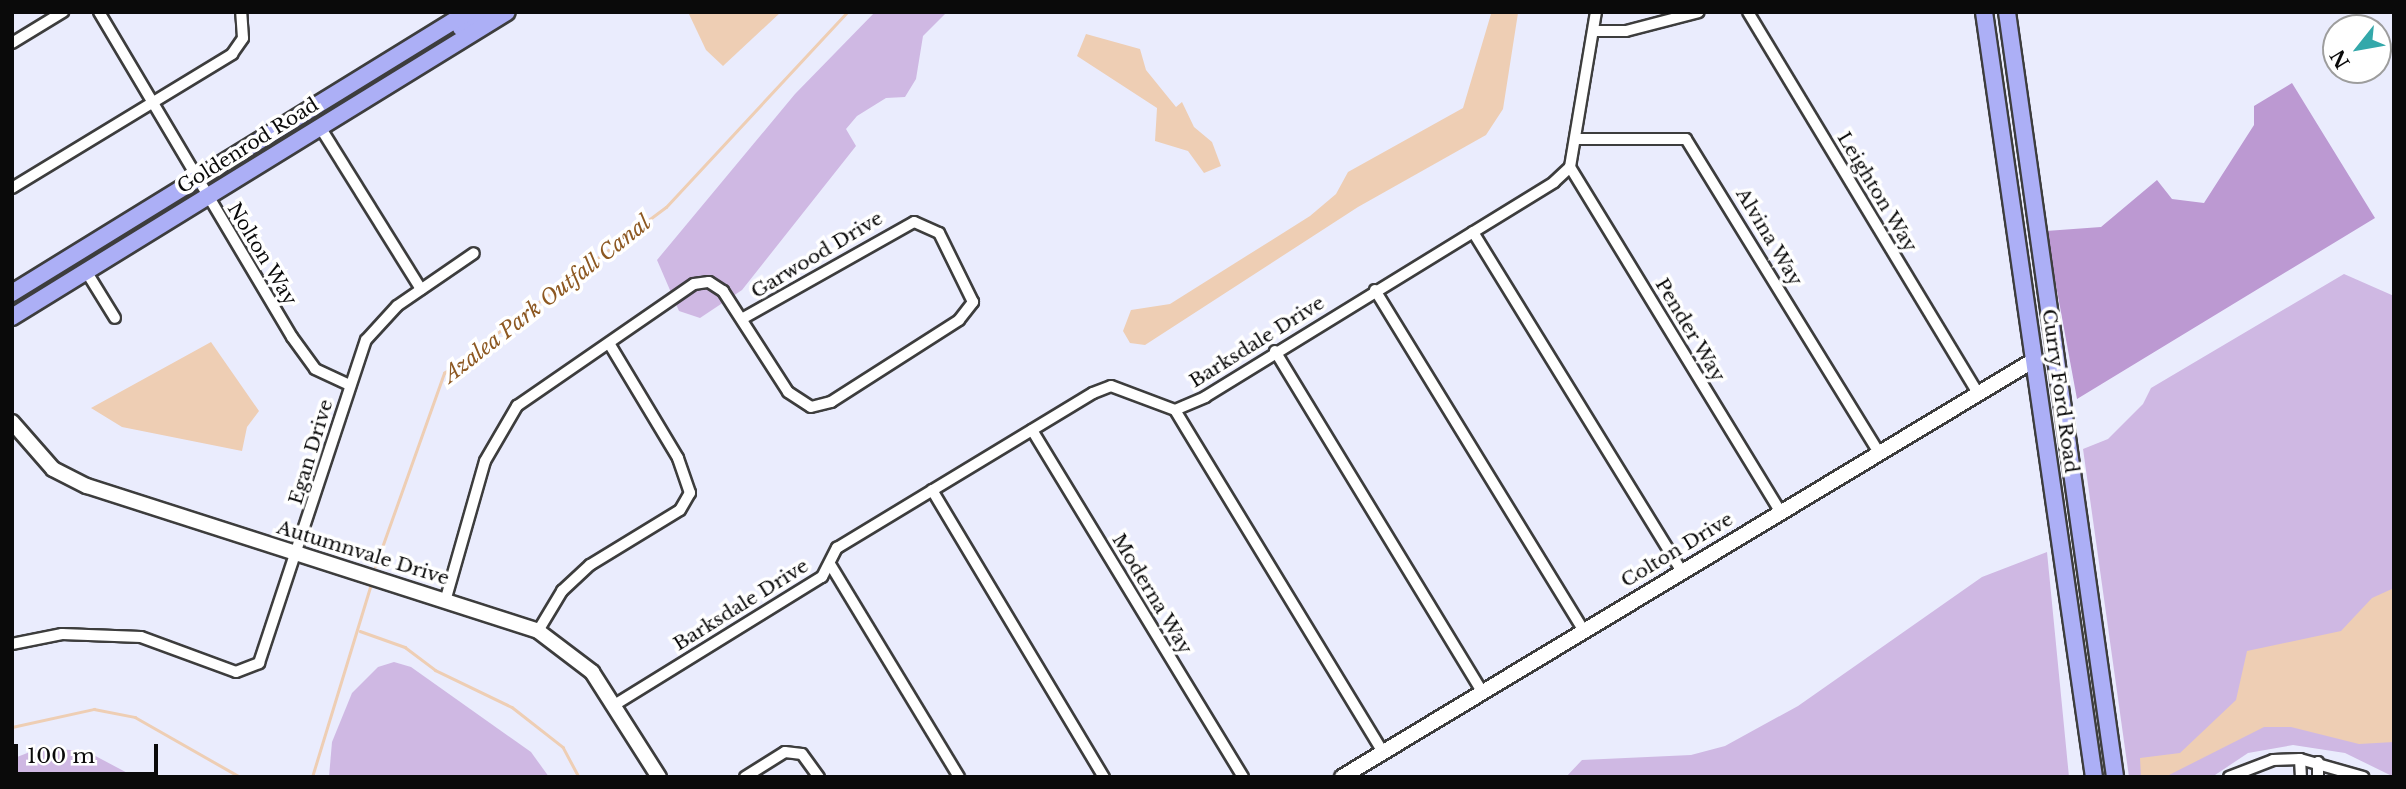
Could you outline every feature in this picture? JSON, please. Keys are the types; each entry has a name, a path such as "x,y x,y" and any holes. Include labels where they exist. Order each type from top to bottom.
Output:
{"main road":[{"name":"Goldenrod Road","path":"12,293 468,12"},
{"path":"455,44 463,25 485,12"},
{"name":"Goldenrod Road","path":"12,317 507,12"},
{"name":"Curry Ford Road","path":"1983,12 2094,777"},
{"name":"Curry Ford Road","path":"2007,12 2115,777"},
{"path":"2003,150 2013,170 2038,336 2052,344"},
{"path":"2034,360 2049,382 2077,566 2087,586"}],"street":[{"path":"12,43 63,12"},
{"name":"Nolton Way","path":"99,12 207,197 315,369 351,385"},
{"path":"12,188 232,54 243,38 242,12"},
{"path":"1570,167 1577,139 1596,12"},
{"path":"1595,30 1626,31 1699,12"},
{"name":"Leighton Way","path":"1748,12 1976,390"},
{"path":"320,127 421,289"},
{"name":"Alvina Way","path":"1577,139 1686,139 1877,450"},
{"name":"Barksdale Drive","path":"616,704 822,577 837,548 1032,430 1111,386 1175,410 1474,232 1570,167"},
{"name":"Pender Way","path":"1570,167 1779,510"},
{"name":"Garwood Drive","path":"446,598 501,427 517,406 701,282 723,291 788,393 811,407 831,402 959,320 973,302 939,233 914,222 742,319"},
{"path":"1474,232 1681,570"},
{"name":"Egan Drive","path":"12,644 61,634 141,636 220,668 249,670 267,648 366,340 421,289 474,253"},
{"path":"86,271 116,318"},
{"path":"1375,290 1583,629"},
{"path":"538,631 562,591 590,565 680,510 690,493 678,458 610,345"},
{"path":"1275,351 1482,691"},
{"name":"Colton Drive","path":"1342,777 1976,390 2034,360"},
{"path":"1175,410 1383,752"},
{"name":"Autumnvale Drive","path":"12,422 53,469 87,486 297,554 446,598 538,631 568,648 616,704 659,777"},
{"name":"Moderna Way","path":"1032,430 1243,777"},
{"path":"932,491 1104,777"},
{"path":"830,564 959,777"},
{"path":"745,777 785,752 802,754 819,777"},
{"path":"2300,759 2301,777"},
{"path":"2228,777 2273,760 2300,759 2363,777"},
{"path":"2318,762 2318,777"}],"shaded area":[{"path":"688,12 781,12 723,66 706,50"},
{"path":"875,12 947,12 923,36 916,79 905,97 886,98 857,116 846,129 856,146 742,290 700,318 679,311 657,260 795,94"},
{"path":"1518,13 1503,109 1486,135 1358,207 1145,345 1130,343 1123,331 1131,310 1170,304 1310,216 1336,194 1348,172 1463,108 1491,14"},
{"path":"1086,34 1140,49 1146,70 1176,107 1182,102 1194,127 1212,142 1221,166 1204,173 1188,151 1155,141 1157,108 1077,56"},
{"path":"2292,83 2375,218 2077,399 2046,231 2101,227 2157,180 2172,199 2204,203 2254,125 2254,106"},
{"path":"2344,274 2394,296 2394,777 2345,753 2293,745 2248,753 2212,777 2129,777 2083,449 2108,439 2143,404 2151,388"},
{"path":"211,342 259,411 247,427 242,451 122,427 91,408"},
{"path":"2047,552 2069,777 1566,777 1582,760 1691,755 1725,746 1798,706 1982,577"},
{"path":"2394,588 2394,742 2359,744 2291,727 2264,727 2165,777 2141,777 2140,758 2180,753 2236,700 2247,651 2341,631 2372,598"},
{"path":"394,662 411,667 531,752 549,777 329,777 332,742 352,693 378,667"},
{"path":"40,748 86,751 135,777 12,777 12,759"}],"waterway":[{"name":"Azalea Park Outfall Canal","path":"375,567 444,373 666,207 847,12"},
{"name":"Azalea Park Outfall Canal","path":"312,777 370,587"},
{"path":"360,631 405,647 435,670 512,707 563,747 579,777"},
{"name":"Azalea Park Outfall Canal","path":"12,727 94,709 135,717 240,777"}]}
